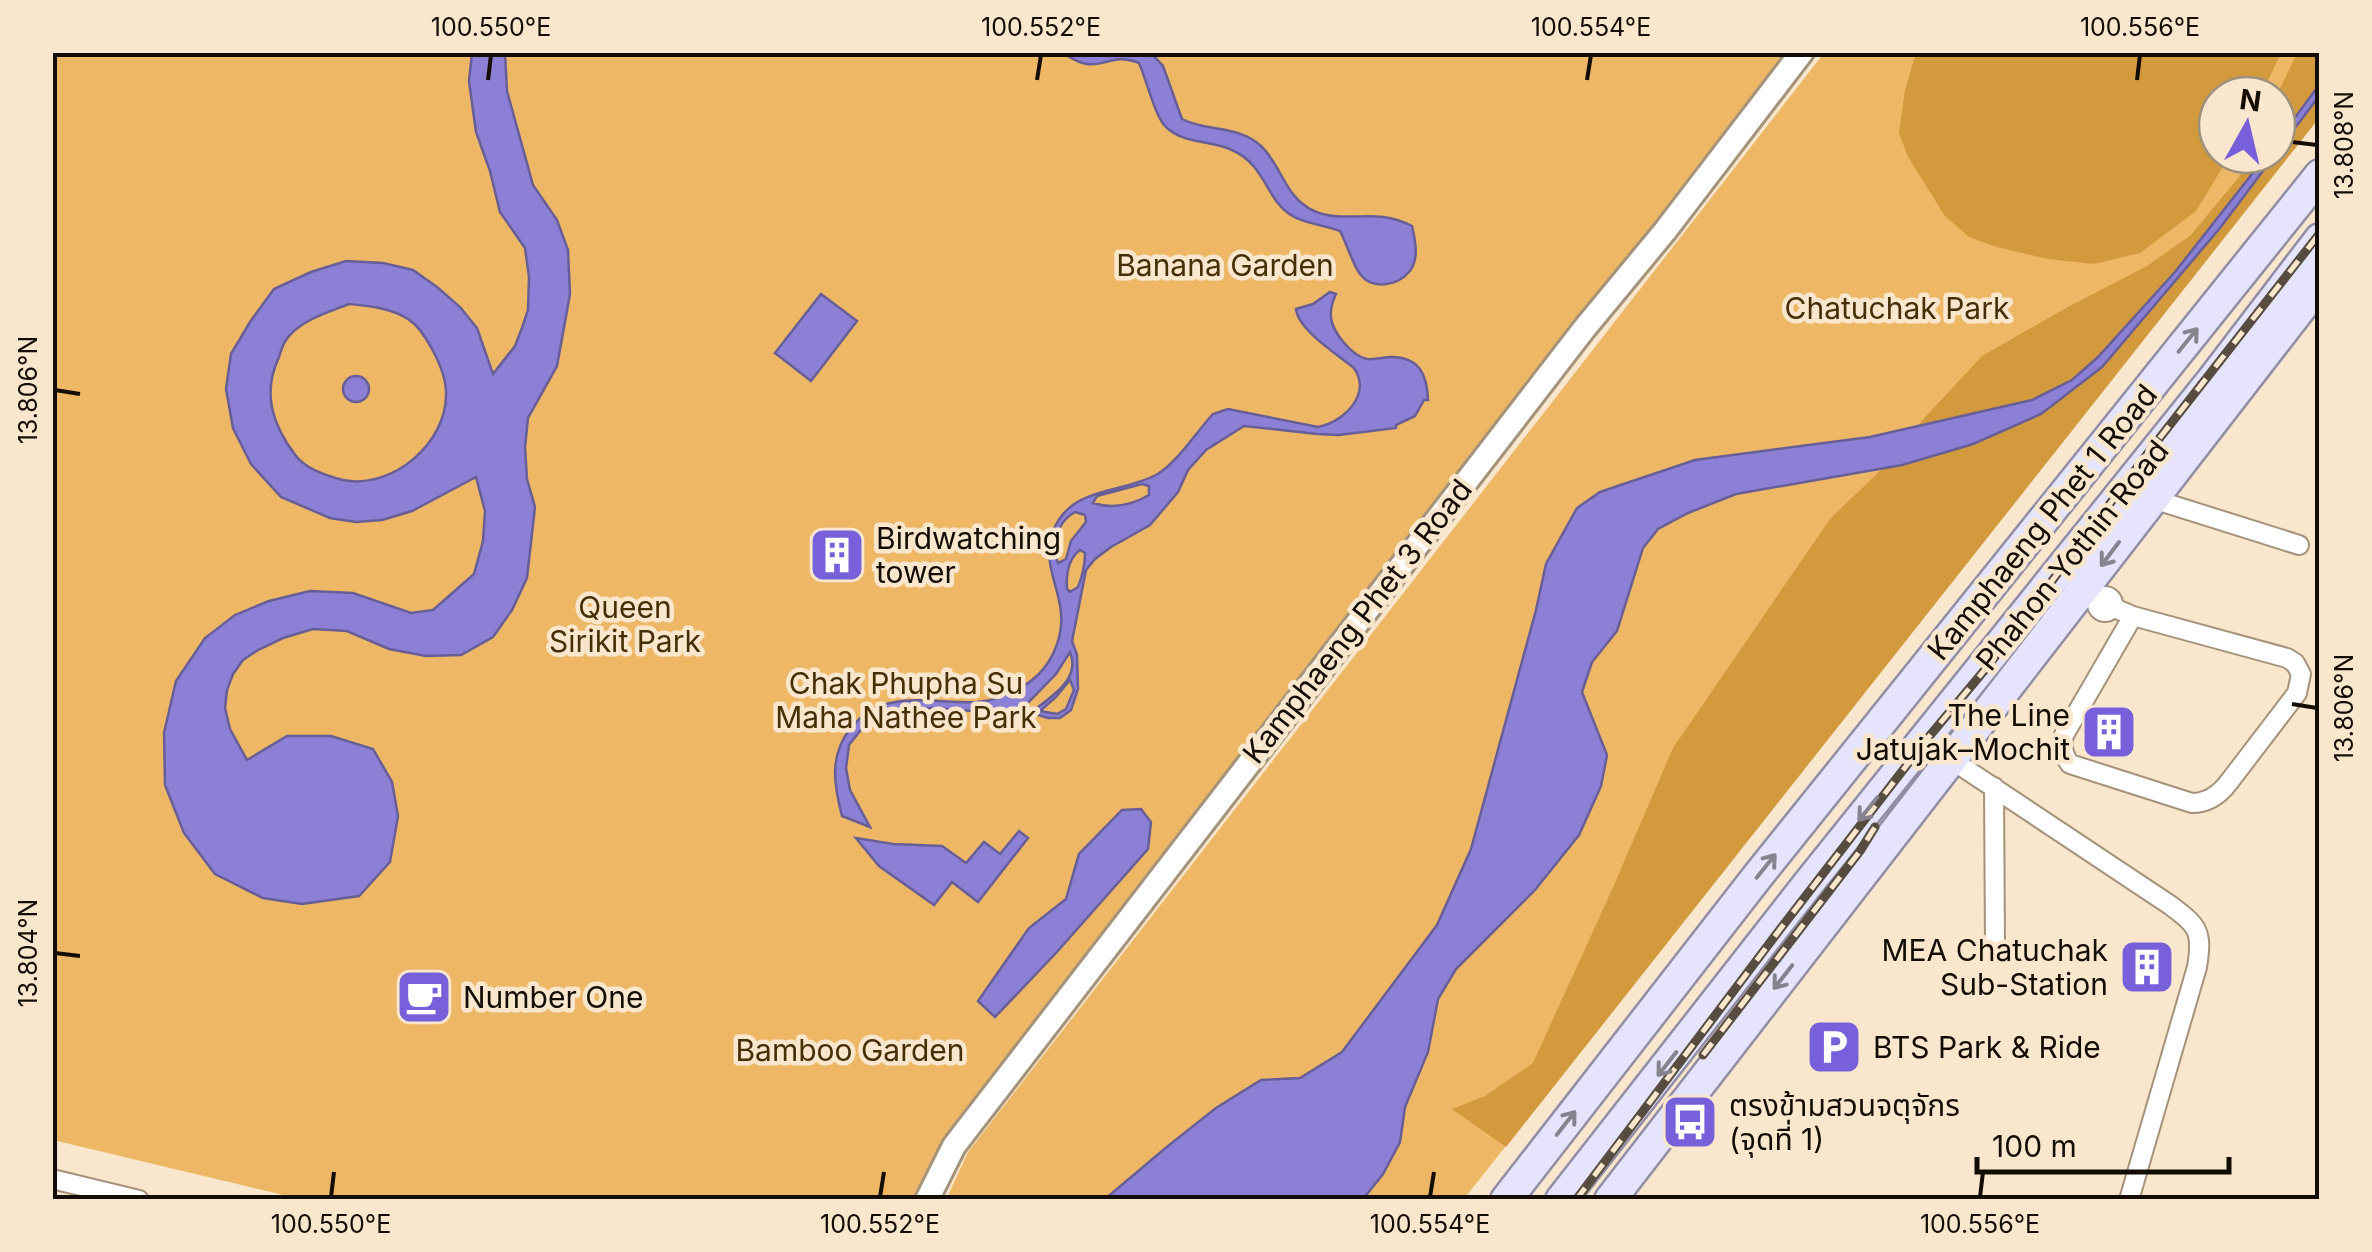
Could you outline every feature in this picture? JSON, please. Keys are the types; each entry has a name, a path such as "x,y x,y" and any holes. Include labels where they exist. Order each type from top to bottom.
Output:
{"main road":[{"name":"Kamphaeng Phet 1 Road","path":"1506,1200 1757,877 2320,176"},
{"name":"Phahon Yothin Road","path":"1561,1200 2320,239"},
{"name":"Phahon Yothin Road","path":"1610,1200 1952,760 2098,599 2153,499 2320,283"},
{"path":"2242,383 2263,312"}],"street":[{"name":"Kamphaeng Phet 3 Road","path":"927,1200 954,1146 1802,52"},
{"path":"2153,499 2299,544"},
{"path":"2098,599 2133,616 2286,658 2295,663 2301,674 2297,693 2222,792 2200,803 2070,764 2064,754 2064,735 2133,616"},
{"path":"1952,760 2170,905 2192,922 2200,934 2197,967 2129,1200"},
{"path":"1994,788 1995,946"},
{"path":"52,1179 139,1200"}],"green space":[{"name":"Queen Sirikit Park","path":"53,53 1791,53 917,1199 300,1199 53,1140"},
{"name":"Chatuchak Park","path":"1824,53 2319,53 2319,118 2297,146 2297,75 2197,75 2197,175 2274,175 1464,1199 946,1200 968,1152"}],"shaded area":[{"path":"1916,52 2281,53 2271,75 2197,75 2197,175 2218,175 2196,211 2140,253 2094,264 2048,259 1997,247 1969,237 1945,216 1908,157 1899,133"},
{"path":"472,53 505,53 507,91 533,185 557,220 568,250 570,294 557,366 528,418 527,479 535,507 527,578 493,637 461,655 426,656 389,649 347,631 313,629 283,638 243,660 227,690 225,708 230,729 247,760 287,736 331,736 373,749 392,782 398,816 390,862 359,896 302,904 263,898 215,874 184,833 165,785 164,733 176,681 205,638 235,615 269,601 310,591 353,593 411,613 433,610 474,574 483,541 485,511 476,477 412,511 382,520 330,518 281,497 251,464 233,428 226,389 231,354 274,289 346,261 383,263 413,270 460,307 477,328 493,374 515,346 522,328 528,310 529,277 525,248 500,212 476,132 469,81","holes":["349,304 394,312 416,325 437,359 446,392 438,429 414,459 380,478 362,481 330,476 300,461 281,433 271,396 274,370 289,336 302,325"]},
{"path":"1063,53 1151,53 1163,66 1182,119 1252,139 1268,154 1304,205 1326,215 1385,217 1412,226 1416,249 1412,267 1404,277 1391,283 1365,279 1340,231 1288,213 1243,156 1181,136 1166,127 1139,63 1122,59 1087,64"},
{"path":"2297,53 2319,53 2319,85 2297,115 2297,75 2287,75"},
{"path":"2319,85 2319,96 2297,125 2297,115"},
{"path":"2319,96 2319,118 2297,146 2297,125"},
{"path":"2251,175 2175,272 2072,380 2032,400 1916,427 1982,356 2147,266 2191,235 2239,177"},
{"path":"2251,175 2260,175 2102,367 2041,414 1973,444 1902,465 1736,494 1658,529 1643,548 1617,631 1592,662 1582,692 1607,755 1601,786 1579,835 1535,890 1456,969 1438,999 1428,1052 1405,1107 1400,1142 1383,1174 1363,1199 1105,1199 1216,1108 1261,1080 1300,1078 1342,1052 1437,925 1471,849 1546,564 1577,508 1600,492 1695,460 1870,437 2032,400 2072,380 2098,357 2175,272"},
{"path":"2260,175 2274,175 1506,1147 1452,1109 1485,1096 1533,1063 1673,748 1830,519 1883,468 1977,443 2041,414 2102,367"},
{"path":"1330,292 1336,294 1331,318 1350,349 1367,359 1409,360 1420,369 1428,400 1424,400 1415,416 1396,428 1339,435 1244,426 1206,450 1150,525 1111,547 1086,570 1072,641 1077,655 1078,689 1071,710 1060,718 1010,711 934,708 881,713 868,721 849,745 846,768 850,790 870,827 842,816 835,782 836,760 843,739 863,716 892,703 994,699 1015,691 1040,673 1054,653 1061,617 1050,541 1061,516 1072,506 1098,493 1142,481 1164,470 1213,414 1228,409 1318,427 1346,413 1357,397 1359,378 1354,368 1319,341 1298,317 1296,309 1313,304","holes":["1142,484 1149,486 1149,495 1122,505 1093,503 1097,496","1075,512 1085,515 1086,522 1071,541 1066,559 1058,563 1055,541","1080,550 1085,553 1084,566 1078,587 1070,592 1068,573","1070,652 1072,670 1063,686 1034,710 1024,707 1056,674","1070,680 1074,690 1066,709 1057,714 1040,711 1056,697"]},
{"path":"821,294 857,321 811,381 775,353"},
{"path":"356,376 365,380 369,389 365,398 356,402 347,398 343,389 347,380"},
{"path":"1141,809 1151,822 1148,849 995,1017 978,1001 1029,928 1066,899 1079,854 1122,810"},
{"path":"1019,831 1028,838 978,902 952,882 934,905 879,866 856,838 942,846 966,863 984,842 1000,854"}],"railway":[{"path":"1576,1200 1781,928 1988,666 2320,233"},
{"path":"1703,1055 1875,827"}],"place":[{"name":"Birdwatching tower","path":"837,555"},
{"name":"The Line Jatujak–Mochit","path":"2109,732"},
{"name":"MEA Chatuchak Sub-Station","path":"2147,967"},
{"name":"Number One","path":"424,997"},
{"name":"BTS Park & Ride","path":"1834,1047"},
{"name":"ตรงข้ามสวนจตุจักร (จุดที่ 1)","path":"1690,1122"}],"park label":[{"name":"Banana Garden","path":"1225,265"},
{"name":"Chak Phupha Su Maha Nathee Park","path":"906,700"},
{"name":"Bamboo Garden","path":"850,1050"}]}
